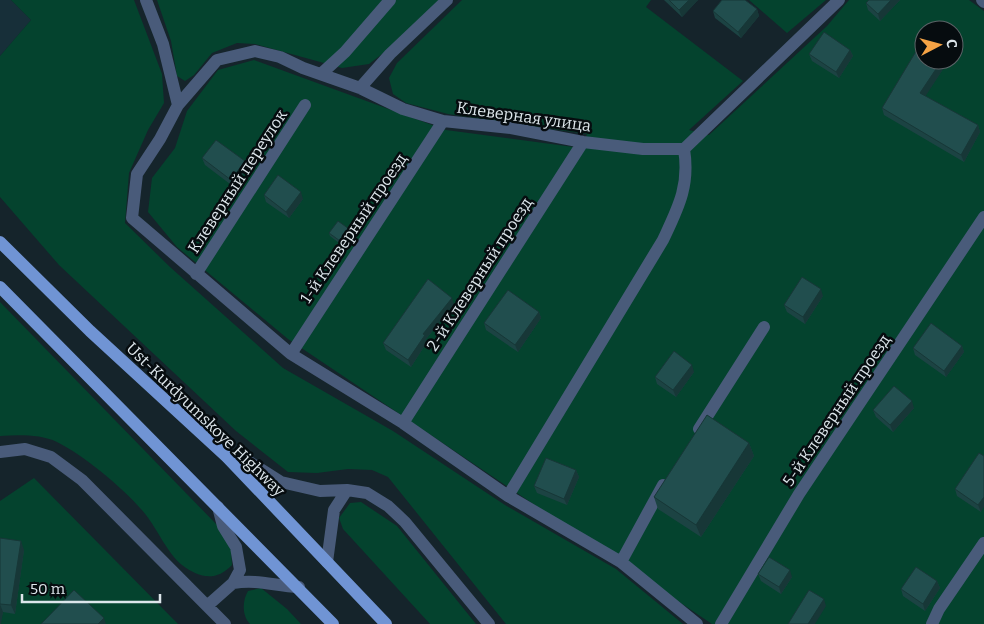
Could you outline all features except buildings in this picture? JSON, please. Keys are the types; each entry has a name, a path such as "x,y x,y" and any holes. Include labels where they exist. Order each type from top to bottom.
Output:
{"main road":[{"name":"Ust-Kurdyumskoye Highway","path":"0,242 90,330 227,457 386,624"},
{"path":"0,287 334,624"}],"street":[{"path":"146,0 163,44 178,106"},
{"path":"321,74 345,52 390,0"},
{"path":"360,88 390,54 447,0"},
{"path":"508,496 663,240 683,195 687,167 684,149 840,0"},
{"name":"Клеверная улица","path":"196,274 132,218 137,174 160,139 178,106 217,60 255,51 280,57 360,88 403,109 443,121 511,128 583,142 643,149 684,149"},
{"name":"Клеверный переулок","path":"196,274 305,105"},
{"name":"1-й Клеверный проезд","path":"291,354 443,121"},
{"name":"2-й Клеверный проезд","path":"403,423 583,142"},
{"name":"5-й Клеверный проезд","path":"721,624 799,494 984,217"},
{"path":"196,274 291,354 403,423 508,496 621,562 697,624"},
{"path":"692,441 764,327"},
{"path":"0,452 26,449 51,457 82,480 225,624"},
{"path":"227,457 248,461 281,482 320,491 347,490 367,493 388,506 405,522 488,624"},
{"path":"621,562 650,506 671,473"},
{"path":"327,562 334,510 347,490"},
{"path":"207,606 233,582 240,570 236,547 223,526 218,507"},
{"path":"932,624 939,609 984,542"},
{"path":"233,582 252,580 281,586 298,586"}],"shaded area":[{"path":"0,0 11,0 31,20 0,56"}],"green space":[{"path":"11,0 134,0 162,74 164,103 148,130 129,173 125,223 170,267 283,368 393,431 505,505 616,569 683,624 506,624 388,477 372,470 348,469 317,473 288,472 236,431 59,265 0,197 0,56 31,20"},
{"path":"157,0 439,0 386,51 369,64 342,68 255,44 237,43 212,53 194,75 185,81 177,76 171,41"},
{"path":"462,0 651,0 646,7 743,81 689,130 709,135 827,26 849,0 969,0 984,11 984,624 712,624 288,339 177,247 148,212 152,178 175,148 187,111 218,70 254,60 446,130 581,148 587,134 448,114 406,103 393,94 389,78 397,63"},
{"path":"749,0 826,0 787,33"},
{"path":"0,302 219,527 231,550 232,565 214,576 195,573 182,565 172,555 146,515 128,495 80,456 50,439 21,435 0,436"},
{"path":"34,478 178,624 0,624 0,501"},
{"path":"361,502 397,526 476,624 430,624 343,529 339,518 350,503"},
{"path":"261,588 287,609 301,624 250,624 244,613 245,599 248,591"}]}
